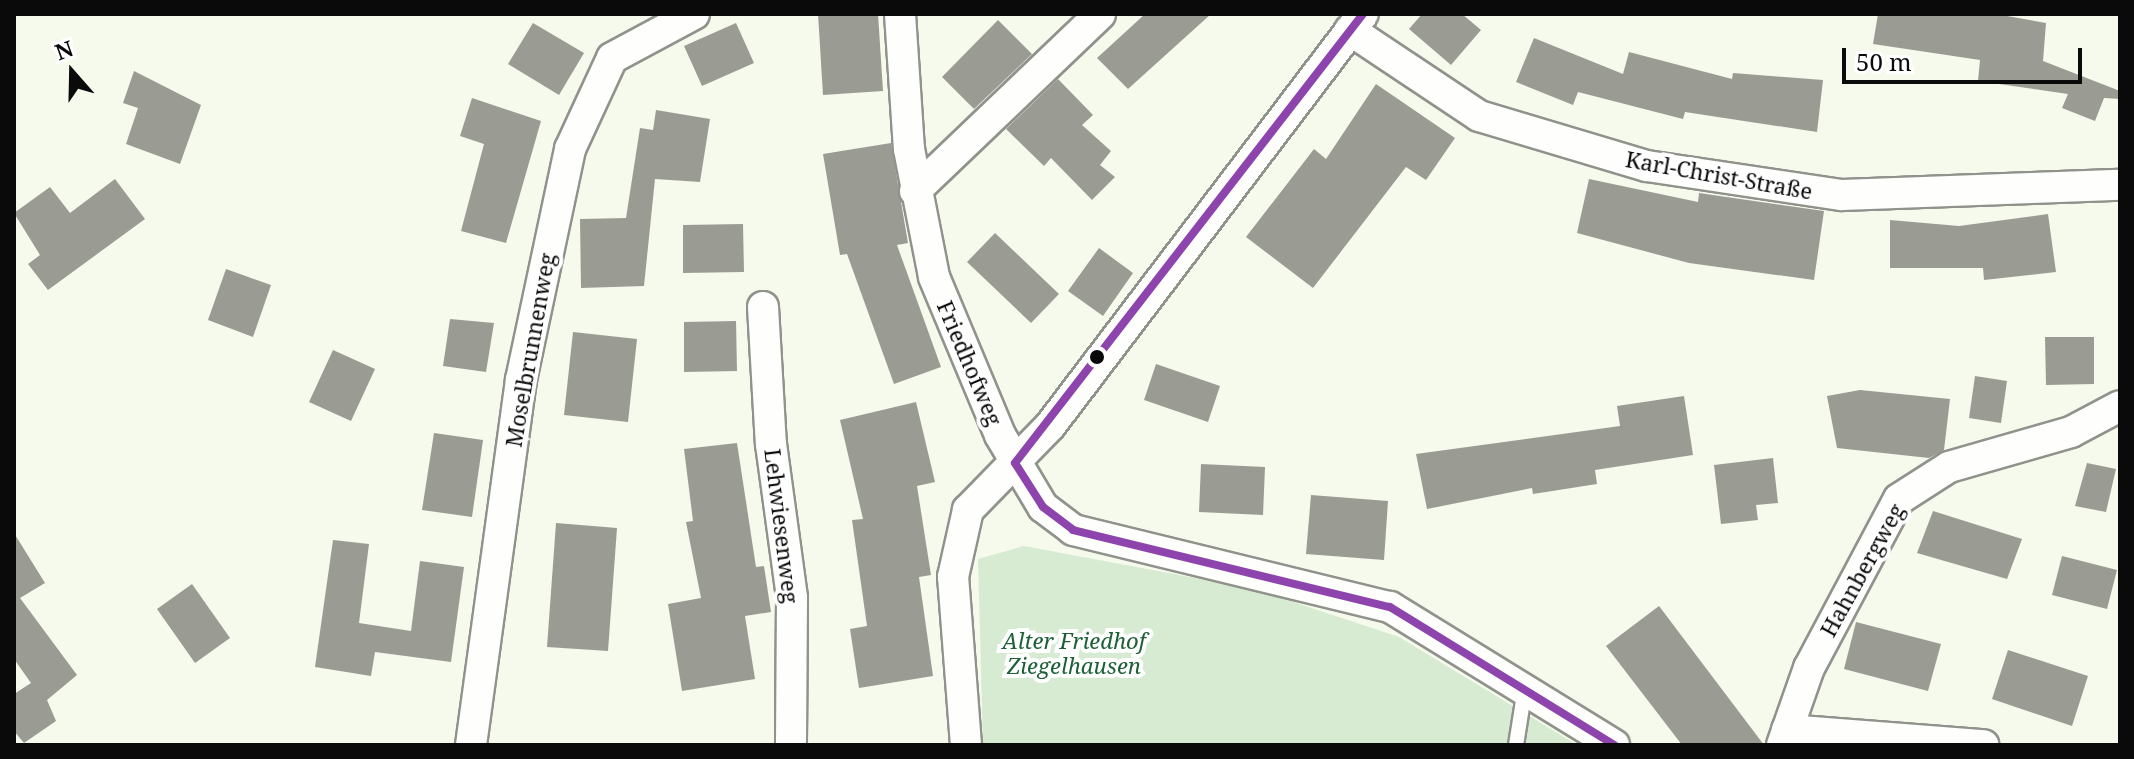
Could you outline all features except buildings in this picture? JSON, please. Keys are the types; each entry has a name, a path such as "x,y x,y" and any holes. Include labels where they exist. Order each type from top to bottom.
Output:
{"street":[{"name":"Moselbrunnenweg","path":"471,745 521,380 570,149 612,58 694,14"},
{"name":"Friedhofweg","path":"900,14 915,191 934,277 1015,463 1043,507 1073,530 1370,600 1525,688 1614,745"},
{"path":"915,191 1100,14"},
{"path":"966,745 954,553 968,510 1050,426 1357,22"},
{"name":"Karl-Christ-Straße","path":"1357,22 1479,116 1647,166 1866,196 2120,185"},
{"name":"Lehwiesenweg","path":"763,307 771,444 792,598 791,745"},
{"name":"Hahnbergweg","path":"1983,745 1784,738 1809,668 1899,499 1949,467 2071,432 2120,406"}],"lane":[{"path":"1516,745 1525,688"}],"green space":[{"name":"Alter Friedhof Ziegelhausen","path":"1024,546 1254,589 1399,637 1577,745 983,745 978,559"}],"transit line":[{"path":"1015,463 1363,14"},
{"path":"1015,463 1043,507 1073,530 1390,607 1614,745"}]}
